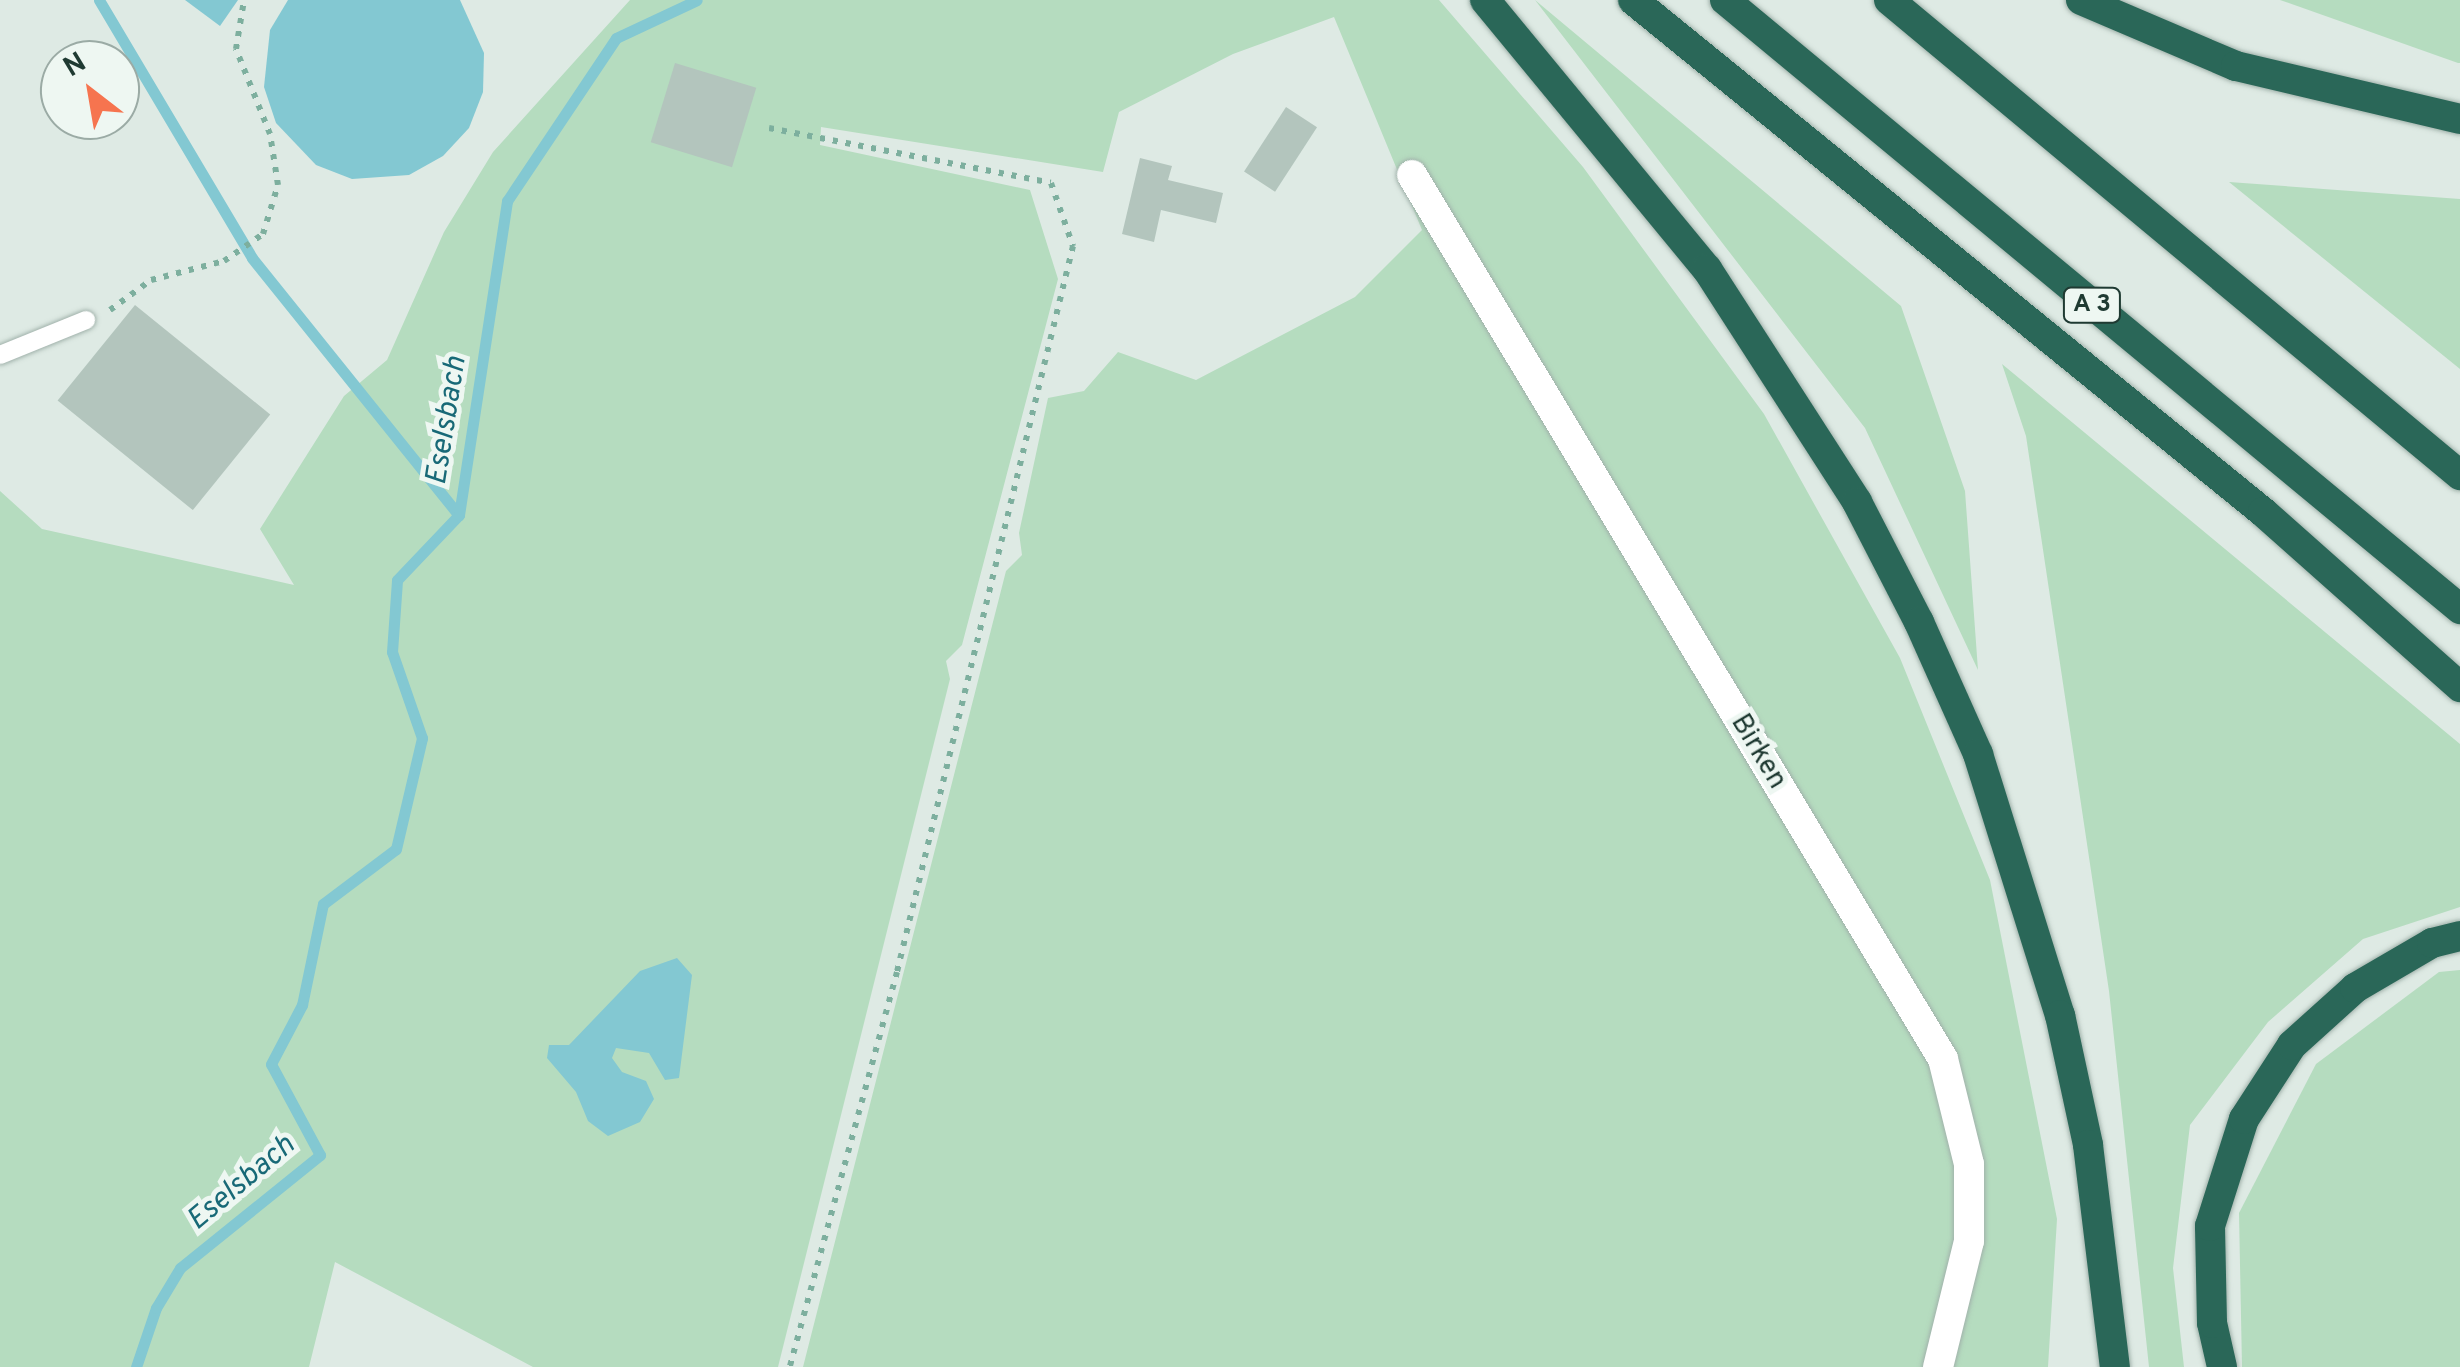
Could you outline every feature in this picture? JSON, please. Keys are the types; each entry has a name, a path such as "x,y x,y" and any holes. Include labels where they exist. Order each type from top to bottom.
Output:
{"highway":[{"path":"1485,0 1707,269 1857,502 1919,622 1990,790 2060,1015 2090,1163 2114,1367"},
{"path":"1633,0 2263,512 2460,688"},
{"name":"A 3","path":"1725,0 2460,609"},
{"path":"1889,0 2460,475"},
{"path":"2081,0 2236,66 2460,119"},
{"path":"2222,1367 2212,1323 2210,1226 2244,1119 2292,1045 2355,988 2432,944 2460,936"}],"street":[{"name":"Birken","path":"1412,175 1942,1059 1969,1164 1969,1241 1938,1367"}],"lane":[{"path":"0,355 86,320"}],"path":[{"path":"86,320 151,280 224,261 263,234 278,184 270,134 236,49 244,0"},
{"path":"769,128 1050,183 1073,246 898,972 790,1367"}],"green space":[{"path":"630,0 1439,0 1583,167 1764,414 1900,658 1990,880 2057,1219 2048,1367 803,1367 1006,571 1022,555 1019,533 1048,398 1084,391 1118,352 1196,380 1355,297 1422,230 1334,17 1233,54 1119,112 1103,172 821,127 820,145 1030,190 1058,279 962,645 946,661 950,679 778,1367 533,1367 335,1262 309,1367 0,1367 0,491 42,529 294,585 260,529 344,396 387,360 444,232 493,152"},
{"path":"1535,0 1901,306 1965,491 1978,670 1865,428"},
{"path":"2280,0 2460,0 2460,63 2458,63"},
{"path":"2229,182 2460,199 2460,369"},
{"path":"2002,364 2460,744 2460,907 2363,939 2268,1022 2190,1125 2173,1268 2184,1367 2149,1367 2109,991 2026,436"},
{"path":"2460,970 2460,1367 2242,1367 2239,1213 2316,1064 2439,972"}],"water":[{"path":"185,0 238,0 220,26"},
{"path":"288,0 460,0 484,53 483,92 469,128 443,156 409,175 352,179 316,165 276,123 264,87 270,30"},
{"path":"677,958 692,975 679,1078 665,1080 649,1053 616,1048 612,1058 622,1072 646,1081 654,1099 640,1122 608,1136 588,1121 576,1092 547,1058 549,1045 569,1045 640,971"}],"building":[{"path":"675,63 756,88 732,167 651,142"},
{"path":"1286,107 1317,127 1275,192 1244,172"},
{"path":"1140,158 1172,166 1168,180 1223,193 1216,223 1161,210 1154,242 1122,234"},
{"path":"135,305 270,415 193,510 58,401"}],"waterway":[{"path":"99,0 252,258 459,515"},
{"name":"Eselsbach","path":"136,1367 156,1308 180,1268 320,1155 271,1064 302,1005 323,904 396,849 422,738 392,652 397,580 459,515 507,201 616,38 697,0"}]}
